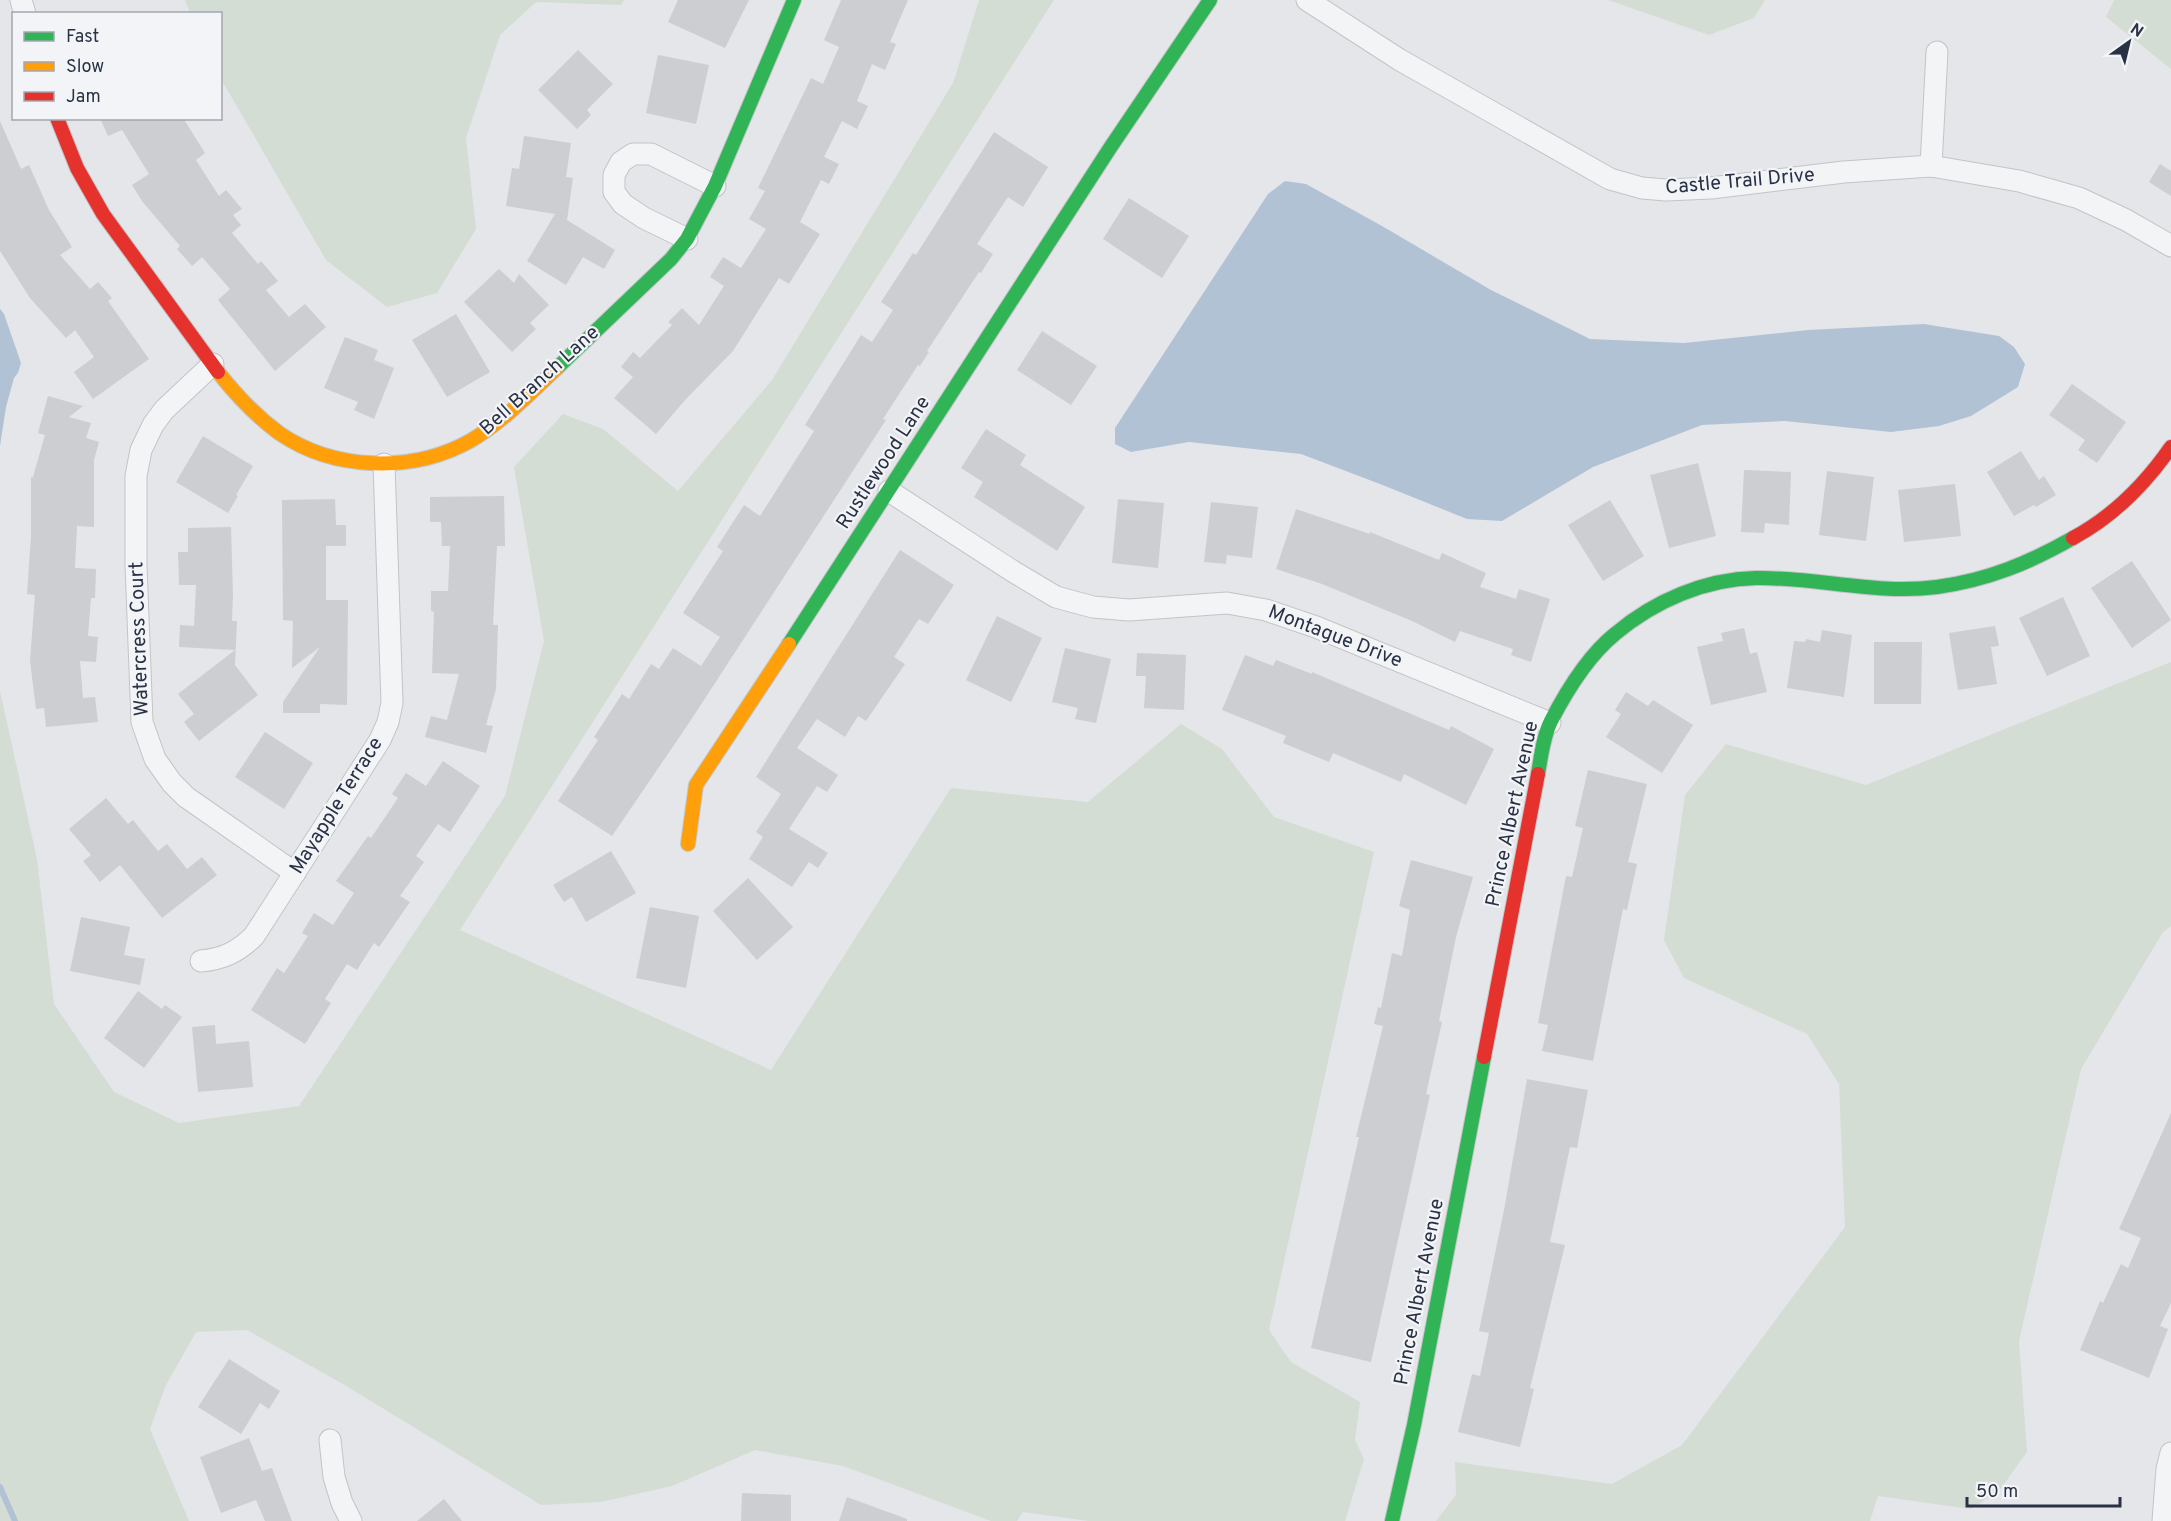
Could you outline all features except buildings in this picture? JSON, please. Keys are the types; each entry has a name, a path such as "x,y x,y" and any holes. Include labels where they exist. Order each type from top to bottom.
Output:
{"street":[{"name":"Bell Branch Lane","path":"58,120 79,174 100,213 240,399 262,420 286,437 313,450 341,459 384,464 415,461 443,453 483,434 506,416 647,284 687,239 715,186 794,0"},
{"name":"Rustlewood Lane","path":"688,844 696,785 1135,111 1210,0"},
{"name":"Castle Trail Drive","path":"1307,0 1400,60 1610,179 1642,188 1666,190 1711,188 1844,172 1931,166 2019,181 2079,198 2126,220 2171,246"},
{"path":"1931,166 1937,52"},
{"path":"687,239 644,218 623,204 614,192 614,175 621,162 633,154 651,154 715,186"},
{"name":"Watercress Court","path":"213,364 164,410 153,425 141,450 136,476 136,565 142,722 155,759 179,790 295,873"},
{"name":"Prince Albert Avenue","path":"1392,1521 1414,1425 1508,928 1550,723 1584,667 1614,634 1654,607 1700,586 1754,578 1795,579 1882,589 1936,587 1989,577 2035,559 2090,527 2119,506 2171,447"},
{"name":"Mayapple Terrace","path":"201,961 216,960 243,947 254,936 380,740 388,722 392,703 384,464"},
{"name":"Montague Drive","path":"889,491 1056,597 1093,607 1129,610 1227,603 1266,610 1316,627 1550,723"},
{"path":"330,1440 334,1477 342,1503 351,1521"},
{"path":"2163,1521 2167,1468 2171,1453"}],"shaded area":[{"path":"185,0 624,0 621,5 536,2 500,35 466,138 476,229 437,293 387,307 326,260 222,81 222,12 190,12"},
{"path":"979,0 1054,0 460,930 771,1070 951,788 1088,802 1181,724 1222,749 1274,817 1374,852 1269,1330 1291,1362 1360,1402 1355,1440 1364,1459 1345,1521 1088,1521 1023,1512 1017,1521 991,1521 843,1466 755,1450 672,1486 601,1502 541,1505 343,1384 247,1330 196,1332 166,1385 150,1429 189,1521 0,1521 0,691 37,859 54,1004 114,1092 179,1123 299,1106 505,796 544,641 514,467 563,414 603,429 678,491 772,380 953,83"},
{"path":"1608,0 1765,0 1754,18 1709,35"},
{"path":"2114,0 2171,0 2171,69 2106,17"},
{"path":"2171,662 2171,926 2163,932 2081,1069 2019,1341 2027,1452 1999,1491 1971,1509 1878,1496 1870,1521 1436,1521 1456,1495 1455,1462 1612,1484 1682,1445 1845,1227 1839,1084 1807,1034 1684,978 1664,940 1685,795 1726,744 1866,785"}],"water":[{"path":"1285,181 1306,184 1491,290 1590,339 1684,343 1808,330 1924,324 1999,336 2014,347 2025,364 2018,387 1971,416 1939,426 1891,432 1785,421 1702,425 1593,467 1502,521 1467,519 1301,454 1189,442 1131,452 1115,444 1115,428 1268,194"},
{"path":"0,309 4,314 21,363 6,407 0,446"}],"waterway":[{"path":"0,1487 15,1521"}],"traffic: fast":[{"path":"557,368 671,259 687,239 715,186 794,0"},
{"path":"789,644 1110,148 1210,0"},
{"path":"1538,774 1548,727 1587,663 1605,643 1630,622 1646,611 1681,594 1699,587 1737,579 1756,578 1779,578 1892,589 1937,587 1974,580 2008,569 2073,538"},
{"path":"1392,1521 1414,1425 1484,1057"}],"traffic: slow":[{"path":"218,372 262,420 301,446 349,461 399,463 424,459 470,441 505,416 557,368"},
{"path":"688,844 696,785 789,644"}],"traffic: jam":[{"path":"58,120 77,168 103,214 218,372"},
{"path":"2073,538 2101,520 2127,498 2151,473 2171,447"},
{"path":"1484,1057 1538,774"}]}
